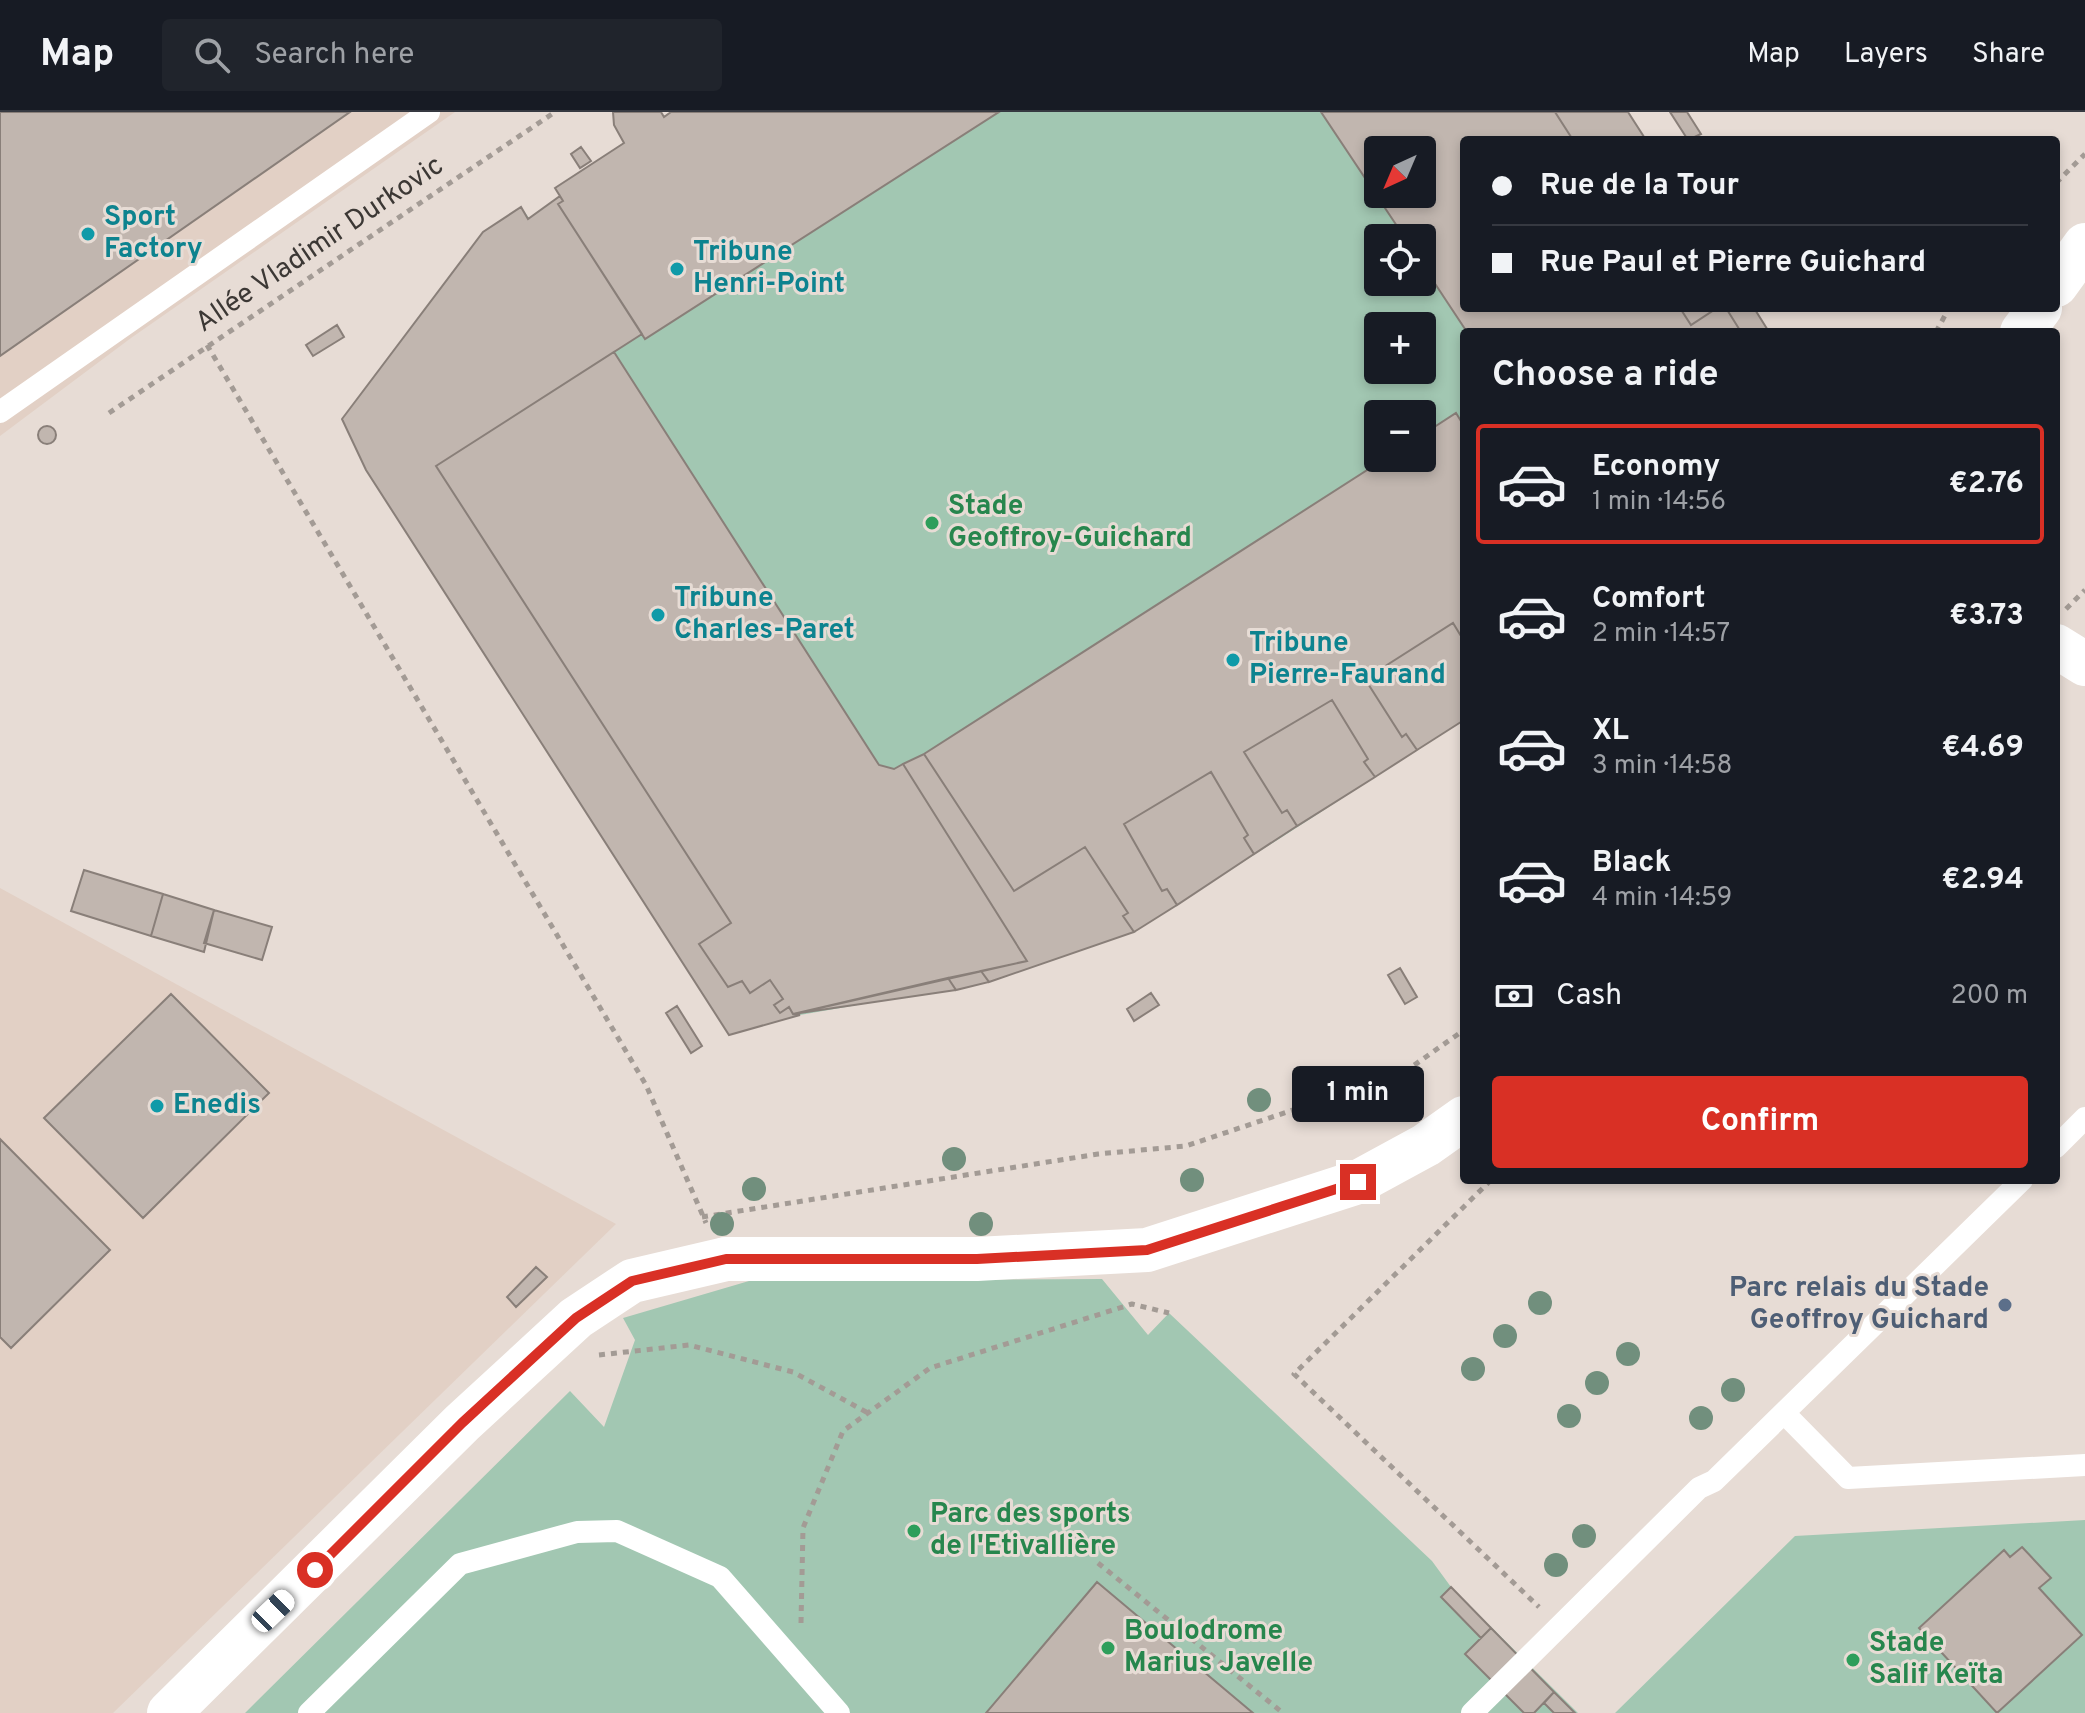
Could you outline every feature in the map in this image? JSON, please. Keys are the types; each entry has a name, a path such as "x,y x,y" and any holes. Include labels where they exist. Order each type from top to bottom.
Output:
{"street":[{"path":"2060,279 2085,245"},
{"path":"2060,648 2085,664"},
{"path":"169,1713 462,1423 576,1318 632,1281 726,1259 977,1259 1147,1250 1358,1182 1426,1145 1460,1121"}],"lane":[{"path":"0,412 429,112"},
{"path":"2060,1143 2085,1118"},
{"path":"1472,1713 1699,1488 1714,1481 2018,1184"},
{"path":"1784,1413 1848,1478 2085,1465"},
{"path":"309,1713 460,1564 577,1532 617,1531 720,1577 839,1713"}],"path":[{"name":"Allée Vladimir Durkovic","path":"109,413 555,112"},
{"path":"2060,179 2085,154"},
{"path":"207,345 646,1085 702,1217 726,1259"},
{"path":"2060,614 2085,590"},
{"path":"702,1217 1098,1154 1186,1146 1403,1073 1460,1033"},
{"path":"1487,1184 1294,1374 1559,1626"},
{"path":"800,1668 803,1528 843,1431 930,1368 1132,1304 1169,1313"},
{"path":"576,1318 575,1358 689,1345 793,1372 868,1413"},
{"path":"1098,1563 1283,1713"}],"shaded area":[{"path":"0,112 455,112 131,338 0,436"},
{"path":"0,888 616,1224 113,1713 0,1713"}],"green space":[{"name":"Stade Geoffroy-Guichard","path":"613,112 661,112 664,116 671,112 1628,112 1487,136 1460,136 1460,312 1756,312 1766,328 1460,328 1460,723 1134,932 989,982 800,1015 729,1035 366,470 342,419 483,232 521,207 529,218 560,196 555,188 624,143 614,125"},
{"name":"Parc des sports de l'Etivallière","path":"1102,1279 1148,1335 1169,1313 1432,1561 1451,1587 1578,1713 245,1713 570,1391 604,1427 635,1340 623,1318 749,1281"},
{"path":"2085,1520 2085,1713 1615,1713 1795,1536"}],"building":[{"name":"Sport Factory","path":"0,112 350,112 0,356"},
{"name":"Tribune Henri-Point","path":"613,112 661,112 664,117 671,112 999,112 645,339 558,204 563,201 555,188 624,143 614,125"},
{"path":"1321,112 1555,112 1570,136 1460,136 1460,312 1683,312 1691,325 1711,312 1728,312 1738,328 1464,328 1436,285 1436,224 1396,224 1385,208 1436,208 1436,136 1364,136 1364,176"},
{"path":"1555,112 1628,112 1643,136 1570,136"},
{"path":"1670,112 1687,112 1701,134 1685,136"},
{"path":"581,147 591,161 580,168 571,154"},
{"path":"560,196 563,201 558,204 642,334 436,466 731,923 699,944 728,987 742,981 750,993 770,980 783,999 774,1005 780,1013 789,1007 793,1014 800,1015 729,1035 366,470 342,419 483,232 521,207 528,219"},
{"path":"1683,312 1711,312 1691,325"},
{"path":"1728,312 1756,312 1766,328 1738,328"},
{"path":"337,325 344,337 313,356 306,345"},
{"name":"Tribune Charles-Paret","path":"614,352 879,765 894,769 903,764 1027,961 793,1014 789,1007 780,1013 774,1005 783,999 770,980 750,993 742,981 728,987 699,944 731,923 436,466"},
{"name":"Tribune Pierre-Faurand","path":"1456,413 1460,420 1460,634 1453,623 1365,679 1402,737 1406,734 1417,750 1375,777 1364,762 1368,759 1332,700 1244,752 1282,813 1287,810 1297,826 1254,854 1244,838 1248,835 1211,772 1124,824 1162,891 1167,889 1177,905 1134,932 1123,916 1128,913 1085,847 1014,891 924,754 1364,472 1436,472 1436,426"},
{"path":"47,426 56,435 47,444 38,435"},
{"path":"1453,623 1460,634 1460,723 1417,750 1406,734 1402,737 1365,679"},
{"path":"1332,700 1368,759 1364,762 1375,777 1297,826 1287,810 1282,813 1244,752"},
{"path":"924,754 1014,891 1085,847 1128,913 1123,916 1134,932 989,982 981,971 1027,961 903,764"},
{"path":"1211,772 1248,835 1244,838 1254,854 1177,905 1167,889 1162,891 1124,824"},
{"path":"84,870 163,894 151,936 71,911"},
{"path":"163,894 214,910 204,952 151,936"},
{"path":"214,910 272,927 262,960 204,943"},
{"path":"1400,968 1417,997 1405,1004 1388,975"},
{"path":"981,971 989,982 956,990 948,978"},
{"path":"948,978 956,990 793,1014"},
{"path":"1151,993 1159,1005 1134,1021 1127,1009"},
{"name":"Enedis","path":"171,994 269,1093 143,1218 44,1118"},
{"path":"677,1006 702,1046 691,1053 666,1013"},
{"path":"0,1139 110,1250 11,1348 0,1337"},
{"path":"536,1267 547,1277 516,1307 507,1297"},
{"path":"2022,1547 2051,1578 2039,1588 2082,1635 1997,1713 1919,1628 2004,1550 2010,1557"},
{"name":"Boulodrome Marius Javelle","path":"1097,1582 1253,1713 986,1713"},
{"path":"1451,1587 1491,1628 1481,1638 1441,1597"},
{"path":"1491,1628 1554,1692 1534,1713 1524,1713 1465,1654"},
{"path":"1554,1692 1575,1713 1554,1713 1544,1703"}],"place":[{"name":"Sport Factory","path":"88,234"},
{"name":"Tribune Henri-Point","path":"677,269"},
{"name":"Stade Geoffroy-Guichard","path":"932,523"},
{"name":"Tribune Charles-Paret","path":"658,615"},
{"name":"Tribune Pierre-Faurand","path":"1233,660"},
{"name":"Enedis","path":"157,1106"},
{"name":"Parc relais du Stade Geoffroy Guichard","path":"2005,1305"},
{"name":"Parc des sports de l'Etivallière","path":"914,1531"},
{"name":"Boulodrome Marius Javelle","path":"1108,1648"},
{"name":"Stade Salif Keïta","path":"1853,1660"}],"route":[{"path":"315,1570 462,1423 576,1318 632,1281 726,1259 977,1259 1147,1250 1358,1182"}]}
